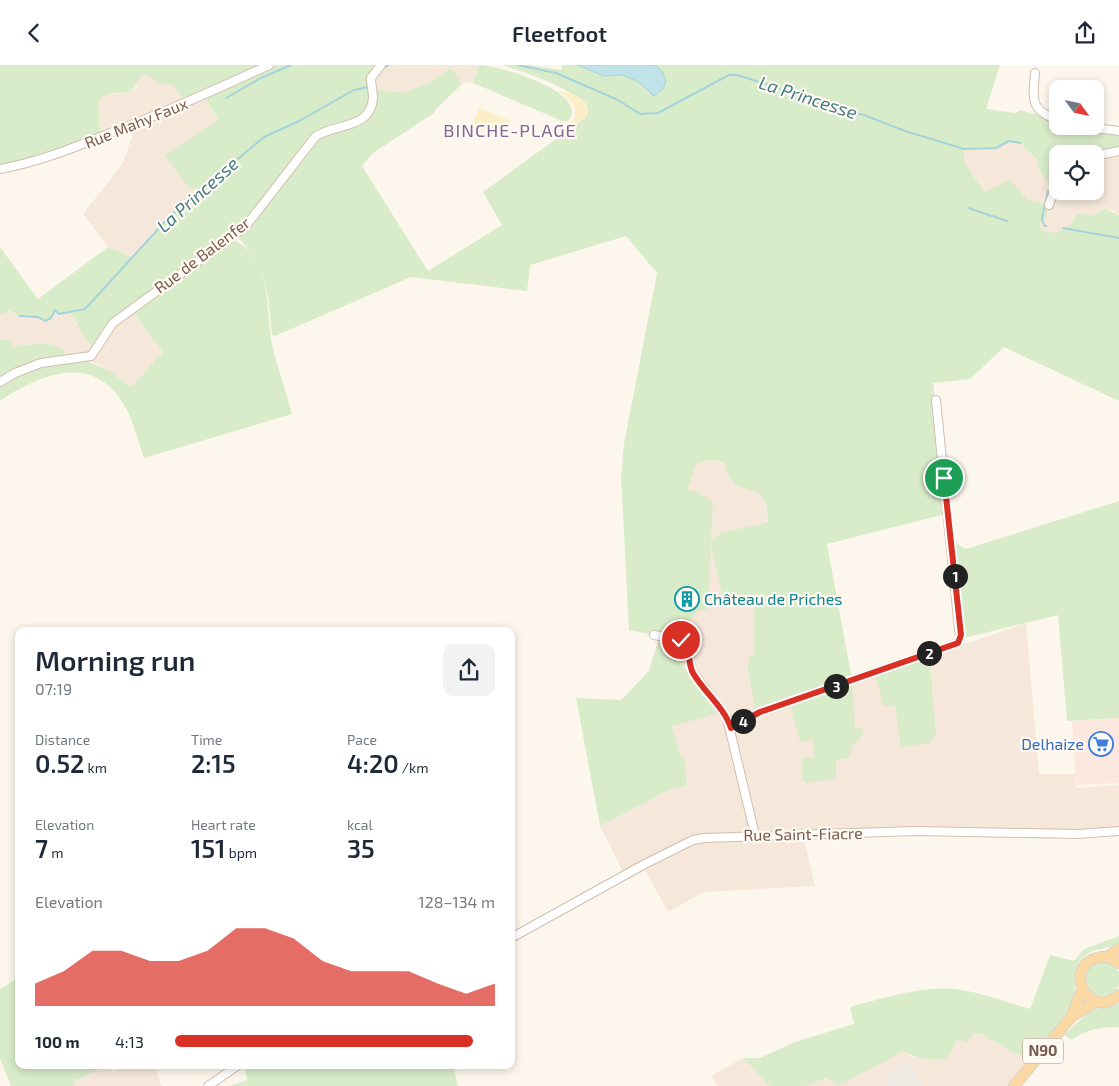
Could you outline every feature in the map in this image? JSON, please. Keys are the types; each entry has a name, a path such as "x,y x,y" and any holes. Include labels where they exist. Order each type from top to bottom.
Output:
{"main road":[{"name":"N90","path":"1014,1086 1072,1016 1082,989 1081,975 1087,963 1093,959 1107,957 1119,949"},
{"path":"1107,957 1119,963"},
{"path":"1082,989 1088,997 1097,1001"},
{"name":"N90","path":"1072,1016 1097,1001 1111,1001 1119,995"}],"street":[{"name":"Rue Mahy Faux","path":"0,169 30,163 82,145 204,96 268,65"},
{"name":"Rue de Balenfer","path":"0,382 15,373 41,363 91,356 109,327 118,319 245,227 315,137 330,129 354,125 365,117 373,102 372,75 381,65"},
{"path":"1035,73 1033,93 1035,107 1049,117"},
{"path":"1104,129 1119,131"},
{"path":"1104,154 1119,151"},
{"path":"1049,205 1051,200"},
{"path":"731,728 760,712 943,648 960,639 936,400"},
{"path":"654,635 681,640 686,645 692,671 727,719 731,728 755,835"},
{"name":"Rue Saint-Fiacre","path":"515,936 643,865 693,840 713,836 916,831 1077,834 1119,831"},
{"path":"208,1086 233,1069"}],"shaded area":[{"path":"381,65 479,65 473,83 468,82 461,85 455,72 447,71 431,82 403,93 372,89 371,78"},
{"path":"142,74 172,84 187,103 203,96 218,120 203,190 172,214 132,257 108,247 83,214 123,163 134,131 134,125 97,139 100,133 98,101 107,94 120,94 135,89"},
{"path":"1009,141 1020,143 1039,161 1049,177 1049,200 1104,200 1104,154 1119,151 1119,215 1113,210 1098,212 1092,216 1082,214 1073,218 1070,225 1055,233 1042,230 1039,223 1048,205 984,192 964,163 964,149 996,148"},
{"path":"8,310 28,317 38,317 55,310 59,314 73,313 76,325 109,331 132,311 163,352 130,388 108,370 90,361 94,354 67,359 36,343 12,347 11,340 0,339 0,313 3,315"},
{"path":"709,460 724,463 730,480 736,485 757,492 765,501 785,706 1026,623 1039,774 1075,774 1076,788 1119,785 1119,834 917,834 804,838 815,886 704,892 668,912 645,870 627,880 600,826 669,790 687,785 684,757 681,757 672,726 658,641 654,639 655,553 697,463"},
{"path":"1119,718 1119,783 1076,785 1072,721"},
{"path":"973,1033 980,1033 1012,1052 1030,1058 1007,1086 806,1086 826,1078 838,1085 904,1051 912,1057 953,1050 955,1042 959,1039 966,1043"},
{"path":"743,1058 770,1086 718,1086 711,1076"},
{"path":"906,1060 916,1072 922,1086 887,1086 883,1079"},
{"path":"100,1069 110,1069 112,1072 118,1069 155,1069 162,1086 74,1086 74,1083"}],"green space":[{"path":"0,65 381,65 374,72 372,89 403,93 431,82 450,69 455,72 461,85 434,113 373,153 362,166 428,271 502,225 483,192 585,118 585,102 545,80 502,65 530,65 561,70 562,65 577,65 604,76 622,75 637,81 649,93 664,75 655,65 1000,65 986,109 1015,113 1020,110 1049,118 1049,135 1104,135 1104,130 1119,131 1119,151 1104,153 1104,145 1049,145 1049,185 1037,166 1039,161 1020,143 1009,141 996,148 964,149 964,162 984,192 1011,180 1027,200 1049,205 1045,219 1039,223 1042,230 1055,233 1070,225 1076,215 1082,213 1092,216 1105,209 1119,215 1119,401 1004,347 970,379 933,383 949,513 827,544 852,680 855,729 862,728 862,734 859,740 852,745 849,758 836,760 836,778 808,783 802,780 802,758 814,757 813,739 800,742 790,702 756,715 748,671 749,656 754,655 754,603 724,603 711,544 708,609 697,611 690,620 688,630 684,630 681,640 629,630 621,476 624,444 657,273 626,236 530,265 527,291 411,277 275,336 272,335 267,293 260,269 246,246 235,235 118,319 95,349 81,333 72,313 59,314 55,310 51,318 45,321 38,317 20,316 9,310 3,315 0,313 0,247 38,299 108,247 132,257 172,214 202,190 189,188 165,156 218,120 204,96 187,103 172,84 165,85 142,74 132,90 111,94 98,101 100,133 97,139 0,166","holes":["709,460 724,462 728,475 740,487 762,497 766,504 768,522 722,533 711,541 713,502 696,491 687,490 697,463"]},
{"path":"479,65 522,75 540,82 555,91 567,100 572,111 568,121 562,121 473,83"},
{"path":"234,240 247,248 261,272 265,286 272,344 292,414 144,458 129,414 117,394 103,381 88,374 53,375 35,381 0,401 0,384 32,367 84,360 108,370 131,387 163,352 132,311 229,241"},
{"path":"0,339 11,340 13,347 39,343 51,344 63,349 66,357 0,381"},
{"path":"1119,501 1119,718 1067,721 1058,615 960,639 952,541 966,549"},
{"path":"658,641 691,675 716,714 672,726 681,757 684,757 687,785 669,790 600,826 576,698 621,700 649,671"},
{"path":"929,653 936,734 929,743 901,747 895,706 883,706 875,672"},
{"path":"1119,936 1119,944 1092,951 1079,961 1075,973 1074,997 1069,1010 1029,1057 1012,1052 980,1033 974,1033 966,1043 959,1039 955,1042 953,1050 947,1058 925,1059 904,1051 838,1086 826,1078 806,1086 770,1086 743,1058 760,1058 795,1042 854,1024 850,1007 915,991 929,989 964,990 1030,1009 1050,955 1074,961 1084,949"},
{"path":"1103,962 1110,963 1115,967 1119,972 1119,986 1115,991 1110,995 1103,996 1096,995 1091,991 1087,986 1086,979 1087,972 1091,967 1096,963"},
{"path":"15,980 15,1069 100,1069 74,1082 74,1086 11,1086 0,1059 0,989"},
{"path":"1119,1004 1119,1027 1094,1029 1082,1033 1072,1040 1064,1035 1092,1009 1107,1008"},
{"path":"245,1069 454,1069 458,1086 229,1086 247,1080"}],"sand":[{"path":"559,91 575,95 587,105 588,115 572,127 569,123 573,119 575,110 571,101"},
{"path":"479,108 511,121 503,139 472,126"}],"water":[{"path":"577,65 655,65 662,71 666,81 663,89 654,96 637,81 622,75 604,76"}],"waterway":[{"path":"226,98 261,78 291,65"},
{"name":"La Princesse","path":"383,68 389,65"},
{"name":"La Princesse","path":"518,65 556,73 618,100 640,114 658,113 729,75 737,75 788,91 808,101 864,115 905,131 964,149 996,148 1009,141 1020,143"},
{"name":"La Princesse","path":"20,316 38,317 45,321 51,318 55,310 59,314 85,309 172,214 264,137 299,121 354,90 369,87"},
{"path":"1046,226 1042,218 1048,191"},
{"path":"968,208 1007,221"},
{"name":"La Princesse","path":"1063,228 1119,238"}],"place":[{"name":"Château de Priches","path":"687,599"},
{"name":"Delhaize","path":"1101,744"}],"district":[{"name":"BINCHE-PLAGE","path":"510,131"}],"route":[{"path":"681,640 686,645 692,671 727,719 731,728 760,712 958,643 961,635 944,478"}]}
